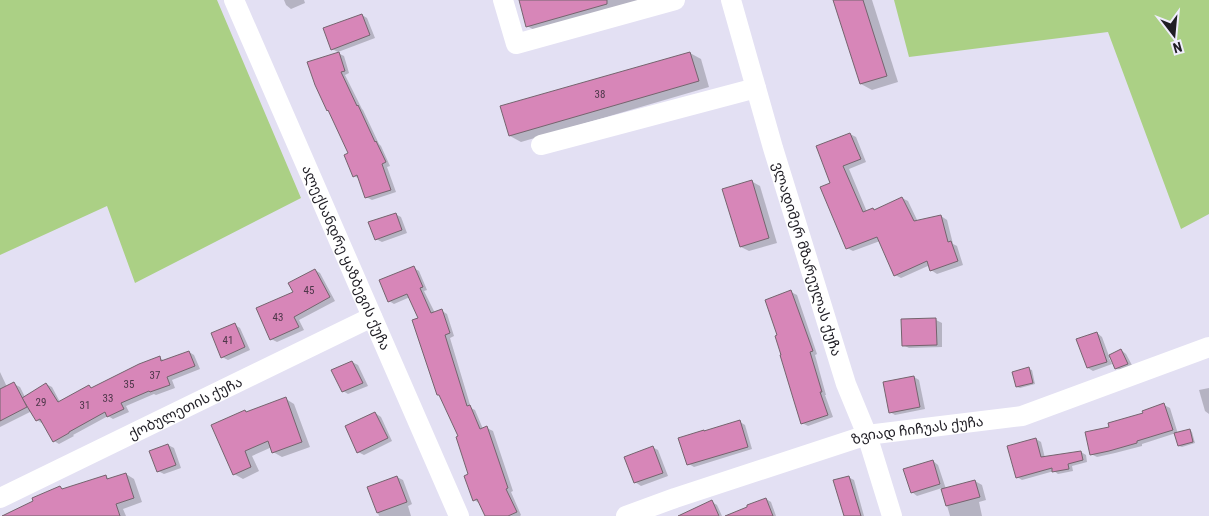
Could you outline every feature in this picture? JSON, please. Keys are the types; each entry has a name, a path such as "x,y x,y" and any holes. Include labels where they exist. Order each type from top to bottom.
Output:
{"street":[{"name":"ალექსანდრე ყაზბეგის ქუჩა","path":"234,0 459,516"},
{"path":"503,0 516,44 675,0"},
{"name":"ვლადიმერ მზარეულას ქუჩა","path":"731,0 776,157 843,375 867,435 892,516"},
{"path":"541,145 756,88"},
{"name":"ქობულეთის ქუჩა","path":"0,498 372,317"},
{"name":"ზვიად ჩიჩუას ქუჩა","path":"626,516 867,435 1022,416 1209,348"}],"green space":[{"path":"0,0 217,0 301,198 135,283 107,206 0,255"},
{"path":"894,0 1209,0 1209,214 1181,229 1108,32 909,57"}],"building":[{"path":"519,0 607,0 607,4 526,27"},
{"path":"833,0 863,0 887,76 860,84"},
{"path":"362,14 370,35 331,50 323,28"},
{"path":"339,52 345,71 341,72 386,162 382,164 391,190 365,198 357,175 353,177 344,155 348,153 315,85 307,62"},
{"path":"690,52 699,81 509,136 500,106"},
{"path":"850,133 861,159 843,166 863,212 873,208 874,210 902,197 914,221 941,215 948,242 951,241 958,261 930,271 927,261 894,276 877,237 846,249 820,187 830,183 816,146"},
{"path":"752,180 769,238 740,247 722,189"},
{"path":"396,213 402,230 375,240 368,222"},
{"path":"414,266 423,287 420,288 431,313 442,309 450,333 445,335 467,406 470,405 480,429 487,426 508,488 506,489 517,512 508,516 485,516 477,499 473,501 464,476 468,474 456,437 458,436 439,395 437,395 412,320 418,318 407,294 388,302 379,280"},
{"path":"315,269 330,297 294,317 299,327 270,340 256,308 293,292 288,283"},
{"path":"791,290 813,351 810,352 828,415 801,424 780,355 775,336 777,335 765,300"},
{"path":"936,318 937,345 902,346 901,319"},
{"path":"235,323 245,347 221,358 211,333"},
{"path":"1097,332 1107,362 1087,368 1076,339"},
{"path":"1121,349 1128,364 1115,369 1109,355"},
{"path":"189,351 195,366 167,377 170,385 149,391 121,403 124,409 107,417 105,412 53,442 40,419 36,421 22,398 46,383 58,402 89,385 91,388 139,364 160,356 161,361"},
{"path":"352,361 363,383 342,392 331,370"},
{"path":"1029,367 1033,383 1016,387 1012,372"},
{"path":"914,376 920,407 889,413 883,382"},
{"path":"14,382 27,407 0,421 0,389"},
{"path":"286,397 302,442 272,453 268,441 245,451 251,467 233,475 211,425 245,410 246,412"},
{"path":"1164,403 1173,430 1137,441 1137,443 1090,455 1085,432 1109,427 1108,423 1143,413 1142,411"},
{"path":"375,412 388,438 357,453 345,426"},
{"path":"740,420 748,447 687,465 678,438"},
{"path":"1190,429 1193,442 1178,446 1174,433"},
{"path":"1036,438 1041,457 1081,451 1083,460 1068,464 1069,469 1052,472 1052,468 1016,478 1007,446"},
{"path":"168,444 176,465 157,472 149,451"},
{"path":"653,446 663,473 634,483 624,457"},
{"path":"933,460 940,484 911,493 903,469"},
{"path":"126,473 134,498 116,504 120,516 2,516 33,501 32,498 60,486 62,489 106,475 107,479"},
{"path":"397,476 407,502 377,513 367,487"},
{"path":"849,476 861,516 844,516 833,480"},
{"path":"975,480 980,497 946,506 941,489"},
{"path":"766,498 773,516 725,516 747,507 747,505"},
{"path":"712,500 719,516 678,516"}]}
